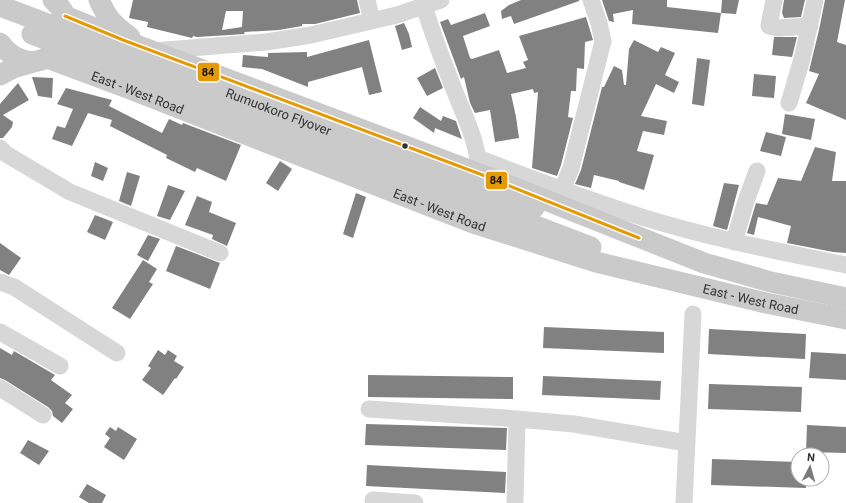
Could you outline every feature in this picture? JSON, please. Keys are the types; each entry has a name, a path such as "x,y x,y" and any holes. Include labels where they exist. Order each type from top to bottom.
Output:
{"main road":[{"path":"0,10 8,0"},
{"path":"99,0 113,25 147,49"},
{"name":"Rumuokoro Flyover","path":"0,6 531,215"},
{"path":"0,75 13,68 40,60 57,50 64,39 66,29 61,6"},
{"name":"East - West Road","path":"61,6 147,49 479,166 704,263 771,282 846,298"},
{"name":"Rumuokoro Flyover","path":"0,21 169,87 531,215"},
{"name":"East - West Road","path":"0,43 6,51 14,57 24,61 40,60 130,89 473,223 596,262 766,303 846,319"},
{"path":"531,215 704,263"},
{"path":"531,215 693,285"}],"street":[{"path":"367,0 372,21"},
{"path":"147,49 155,51 176,48 266,42 310,35 372,21 442,0"},
{"path":"562,190 571,168 603,41 599,23 591,0"},
{"path":"774,0 769,26 778,28 810,26"},
{"path":"789,103 810,26 815,0"},
{"path":"424,6 439,52 469,125 479,166 562,190 642,217 734,242 846,265"},
{"path":"0,148 6,154 70,192 220,253"},
{"path":"734,242 746,201 757,171"},
{"path":"0,282 14,287 117,353"},
{"path":"684,503 693,314"},
{"path":"0,332 60,366"},
{"path":"0,388 43,415"},
{"path":"369,409 574,424 687,443"},
{"path":"515,503 518,419"},
{"path":"373,500 415,503"}],"building":[{"path":"133,0 357,0 360,13 315,24 302,24 302,26 279,30 244,32 245,34 193,36 192,38 147,27 148,22 129,18","holes":["226,11 243,11 242,27 222,30"]},
{"path":"521,0 579,1 514,24 511,16 502,19 501,11 509,5"},
{"path":"602,0 667,0 667,7 721,13 718,33 632,24 633,10 613,14 614,22 609,21"},
{"path":"722,0 739,0 736,14 721,13"},
{"path":"784,0 805,0 801,17 784,18 782,13"},
{"path":"825,0 845,0 837,42 846,45 846,120 806,103 819,74 809,71"},
{"path":"485,13 490,26 463,36 470,58 472,59 499,50 507,73 526,68 523,62 528,60 519,36 586,17 593,40 585,42 584,69 577,68 576,91 571,91 568,117 573,118 557,176 532,168 538,92 534,93 533,89 511,94 519,138 495,142 490,110 475,113 470,103 464,77 461,79 440,22 448,19 451,25"},
{"path":"404,23 409,34 412,47 402,50 395,26"},
{"path":"774,37 797,37 792,57 772,55"},
{"path":"369,40 382,92 369,95 362,67 308,82 308,87 262,69 242,67 243,55 268,57 268,53 307,52 307,57"},
{"path":"634,40 658,52 661,47 675,53 665,75 679,82 674,93 656,84 641,116 667,121 664,135 643,131 637,151 654,155 644,190 619,181 594,175 591,188 575,184 581,170 602,87 604,87 614,66 622,70 624,85 626,85 629,49"},
{"path":"697,58 710,60 704,106 692,104"},
{"path":"435,68 443,88 427,96 417,78"},
{"path":"754,74 776,76 774,98 752,96"},
{"path":"32,77 53,78 52,98 38,96"},
{"path":"18,83 29,100 3,115 13,122 12,127 3,138 0,138 0,104"},
{"path":"66,88 112,100 109,106 162,133 169,119 182,125 183,123 241,145 226,181 197,168 195,172 166,158 167,155 110,126 112,120 88,113 72,146 52,139 57,126 65,128 73,109 57,104"},
{"path":"420,107 441,121 443,116 456,121 462,139 435,128 434,133 413,118"},
{"path":"785,114 815,119 811,140 782,134"},
{"path":"766,132 786,137 781,156 760,151"},
{"path":"815,147 836,152 832,181 846,181 846,253 787,243 791,226 758,217 754,235 747,233 756,203 767,205 778,178 801,181"},
{"path":"280,161 292,169 278,191 266,183"},
{"path":"95,162 108,168 103,181 91,176"},
{"path":"127,172 140,176 131,206 119,201"},
{"path":"724,183 739,185 727,230 713,226"},
{"path":"168,185 185,191 170,220 157,216"},
{"path":"356,193 366,197 353,238 343,234"},
{"path":"197,196 212,202 209,212 236,223 227,246 212,239 213,235 185,225"},
{"path":"95,215 113,222 105,240 87,232"},
{"path":"148,235 160,239 148,261 137,255"},
{"path":"0,243 21,258 9,275 0,270"},
{"path":"176,246 220,263 210,289 166,271"},
{"path":"143,260 157,269 149,282 153,284 130,319 112,308"},
{"path":"544,327 664,332 664,353 543,348"},
{"path":"709,329 806,334 805,359 708,354"},
{"path":"0,348 12,355 14,351 55,375 51,380 72,395 65,403 73,409 62,423 53,416 52,411 48,407 0,378"},
{"path":"158,350 165,355 168,350 177,356 174,361 184,367 163,395 142,380 151,368 148,366"},
{"path":"811,352 846,354 846,380 809,378"},
{"path":"368,375 513,377 513,399 368,397"},
{"path":"543,376 661,381 660,400 542,395"},
{"path":"709,384 802,387 801,412 708,409"},
{"path":"366,424 507,428 506,450 365,445"},
{"path":"807,425 846,427 846,453 830,453 830,447 806,447"},
{"path":"110,427 116,431 118,427 137,439 124,460 104,447 110,438 105,434"},
{"path":"28,440 49,451 39,465 20,453"},
{"path":"712,459 790,462 790,487 806,488 711,485"},
{"path":"367,465 506,472 505,493 366,486"},
{"path":"87,484 106,495 102,503 89,503 79,497"}],"transit line":[{"name":"84","path":"65,16 123,40 480,174 639,238"}]}
